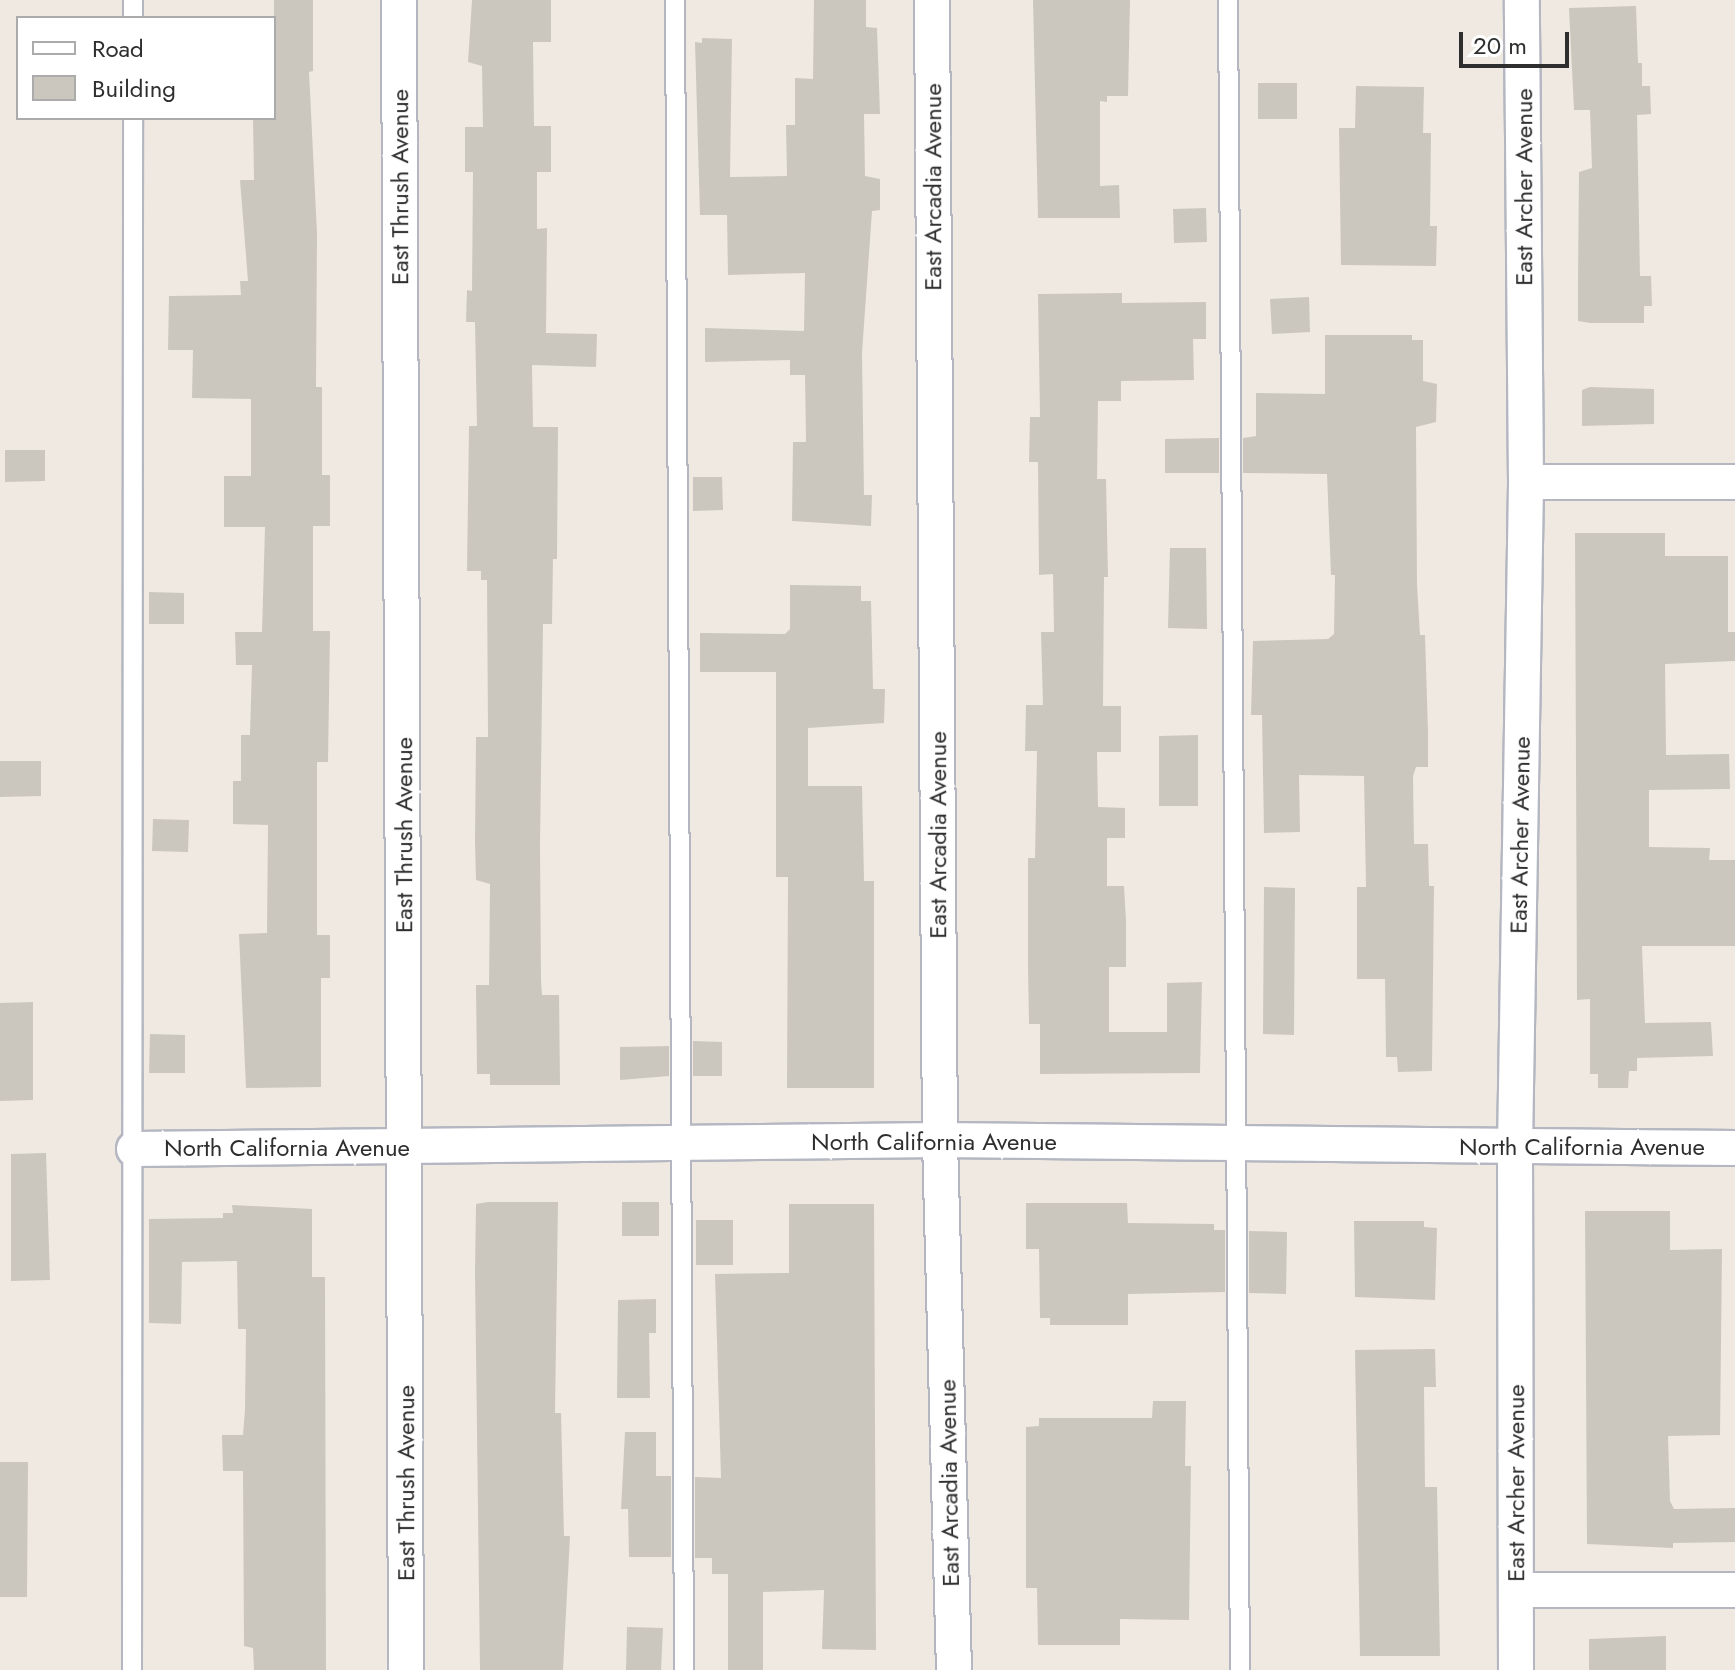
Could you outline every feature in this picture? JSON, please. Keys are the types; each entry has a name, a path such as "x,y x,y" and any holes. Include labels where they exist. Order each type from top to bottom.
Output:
{"street":[{"name":"East Thrush Avenue","path":"399,0 406,1670"},
{"name":"East Arcadia Avenue","path":"932,0 940,1140 954,1670"},
{"name":"East Archer Avenue","path":"1516,1670 1515,1148 1526,482 1522,0"},
{"path":"1526,482 1735,482"},
{"name":"North California Avenue","path":"134,1149 406,1149 940,1140 1735,1148"},
{"path":"1516,1590 1735,1590"}],"lane":[{"path":"675,0 684,1670"},
{"path":"1228,0 1240,1670"},
{"path":"132,1670 133,120"}],"building":[{"path":"274,0 313,0 313,71 309,72 317,233 316,387 322,387 322,475 330,475 330,526 313,526 313,631 330,631 328,762 317,762 317,935 330,935 330,978 321,978 321,1087 246,1088 239,934 267,933 268,825 233,824 233,781 241,781 241,735 250,735 252,665 236,665 235,632 262,632 265,527 224,527 224,476 251,476 251,399 192,398 193,350 168,350 169,296 241,295 240,281 248,281 240,180 254,180 253,120 276,120"},
{"path":"472,0 551,0 551,42 533,42 534,126 551,126 551,172 537,172 537,229 547,228 546,333 597,334 596,367 532,365 533,427 558,427 557,559 553,559 552,624 543,624 540,845 542,995 559,995 560,1085 490,1085 490,1074 477,1074 476,985 489,985 490,884 476,880 475,841 476,737 488,737 487,580 481,580 481,571 467,571 469,426 477,426 475,322 466,322 467,290 472,291 473,172 465,172 465,127 483,127 482,66 468,62"},
{"path":"814,0 866,0 866,27 877,28 880,114 864,114 865,176 880,179 880,210 872,211 862,353 864,495 872,495 871,526 792,521 793,442 806,442 805,375 790,375 790,360 705,362 705,328 804,331 805,273 728,275 727,215 700,215 695,42 702,43 702,38 732,39 730,177 787,176 786,125 795,125 795,78 813,79"},
{"path":"1033,0 1130,0 1128,96 1107,96 1107,102 1100,101 1100,186 1119,185 1120,218 1038,218"},
{"path":"1636,6 1638,63 1642,63 1642,86 1650,86 1651,114 1637,115 1640,276 1651,276 1652,306 1644,306 1644,323 1590,323 1578,321 1578,280 1579,172 1592,168 1590,110 1574,110 1569,8"},
{"path":"1258,83 1297,83 1297,119 1258,119"},
{"path":"1356,86 1424,87 1423,133 1431,133 1430,226 1437,226 1436,266 1341,265 1339,128 1355,128"},
{"path":"1206,208 1207,242 1174,243 1173,209"},
{"path":"1122,293 1122,303 1206,302 1206,339 1193,339 1194,380 1121,381 1121,401 1098,401 1097,479 1106,479 1108,577 1104,577 1103,706 1121,706 1121,752 1097,752 1098,807 1125,808 1125,838 1107,838 1107,886 1124,886 1126,921 1126,967 1109,967 1109,1032 1167,1032 1167,983 1202,982 1200,1073 1040,1074 1040,1024 1029,1024 1028,967 1028,858 1035,858 1037,751 1025,751 1026,705 1043,705 1041,632 1054,632 1053,574 1039,575 1038,462 1029,462 1030,417 1040,417 1038,294"},
{"path":"1309,297 1310,332 1272,334 1270,299"},
{"path":"1325,335 1412,335 1412,340 1423,340 1423,381 1437,384 1436,422 1416,427 1417,584 1420,635 1425,635 1428,767 1416,767 1413,776 1414,844 1428,844 1429,886 1434,886 1432,1071 1398,1072 1397,1057 1386,1057 1385,979 1357,979 1357,887 1366,887 1364,776 1299,775 1300,832 1264,833 1262,715 1251,715 1253,641 1328,639 1334,634 1335,575 1331,575 1327,474 1243,473 1243,438 1256,436 1256,393 1325,394"},
{"path":"1590,387 1654,389 1654,424 1582,426 1582,390"},
{"path":"1219,438 1219,473 1165,473 1165,439"},
{"path":"5,450 45,450 45,481 5,482"},
{"path":"693,477 722,477 723,510 693,511"},
{"path":"1575,533 1665,533 1665,556 1728,556 1728,632 1735,632 1735,661 1665,664 1666,755 1729,754 1730,789 1649,790 1649,847 1710,848 1709,860 1735,860 1735,946 1642,946 1645,1023 1711,1022 1713,1056 1637,1058 1637,1071 1629,1071 1628,1088 1598,1088 1598,1074 1590,1074 1590,999 1577,1000"},
{"path":"1170,548 1206,548 1207,629 1168,628"},
{"path":"790,585 861,586 861,601 871,601 873,689 885,689 884,723 808,728 808,786 862,786 864,881 874,881 874,1088 787,1088 788,877 776,877 776,672 700,672 700,633 785,634 790,629"},
{"path":"149,592 184,593 184,624 149,624"},
{"path":"1198,735 1198,806 1159,806 1159,736"},
{"path":"0,761 41,761 41,796 0,797"},
{"path":"153,819 189,820 188,852 152,851"},
{"path":"1264,887 1295,888 1294,1035 1263,1034"},
{"path":"33,1002 33,1100 0,1101 0,1003"},
{"path":"150,1034 185,1035 185,1073 149,1073"},
{"path":"693,1041 722,1042 722,1076 693,1076"},
{"path":"669,1046 669,1076 620,1080 620,1047"},
{"path":"46,1153 50,1280 11,1281 11,1154"},
{"path":"558,1202 555,1413 561,1413 564,1536 570,1536 563,1670 480,1670 476,1204"},
{"path":"622,1202 659,1202 659,1236 622,1236"},
{"path":"1026,1203 1127,1203 1128,1223 1214,1224 1214,1230 1225,1230 1225,1292 1128,1294 1128,1325 1050,1325 1050,1318 1040,1318 1039,1249 1026,1249"},
{"path":"789,1204 874,1204 876,1650 822,1649 824,1590 763,1592 763,1670 728,1670 728,1574 712,1574 712,1558 695,1558 695,1477 721,1478 715,1274 789,1273"},
{"path":"232,1205 312,1209 312,1277 325,1277 326,1670 254,1670 253,1648 244,1646 243,1471 223,1471 222,1435 243,1435 246,1329 238,1329 237,1261 182,1262 181,1324 149,1323 149,1219 223,1218 223,1213 233,1213"},
{"path":"1585,1211 1670,1211 1670,1250 1722,1249 1720,1435 1668,1436 1670,1501 1674,1509 1735,1508 1735,1542 1673,1543 1673,1548 1587,1544"},
{"path":"696,1220 733,1220 733,1265 696,1265"},
{"path":"1354,1221 1424,1221 1424,1227 1437,1228 1435,1300 1355,1297"},
{"path":"1249,1231 1287,1232 1286,1294 1249,1293"},
{"path":"656,1299 656,1333 649,1333 650,1398 617,1398 618,1300"},
{"path":"1435,1349 1436,1387 1424,1387 1425,1487 1437,1487 1440,1656 1360,1656 1355,1350"},
{"path":"1153,1401 1186,1401 1185,1466 1191,1466 1189,1620 1120,1619 1120,1645 1038,1645 1037,1588 1026,1588 1026,1427 1039,1426 1039,1418 1152,1418"},
{"path":"625,1432 656,1432 656,1476 671,1476 671,1557 629,1557 628,1509 621,1509"},
{"path":"0,1462 28,1462 27,1597 0,1597"},
{"path":"627,1627 663,1628 661,1670 626,1670"},
{"path":"1666,1636 1666,1670 1589,1670 1589,1639"}]}
